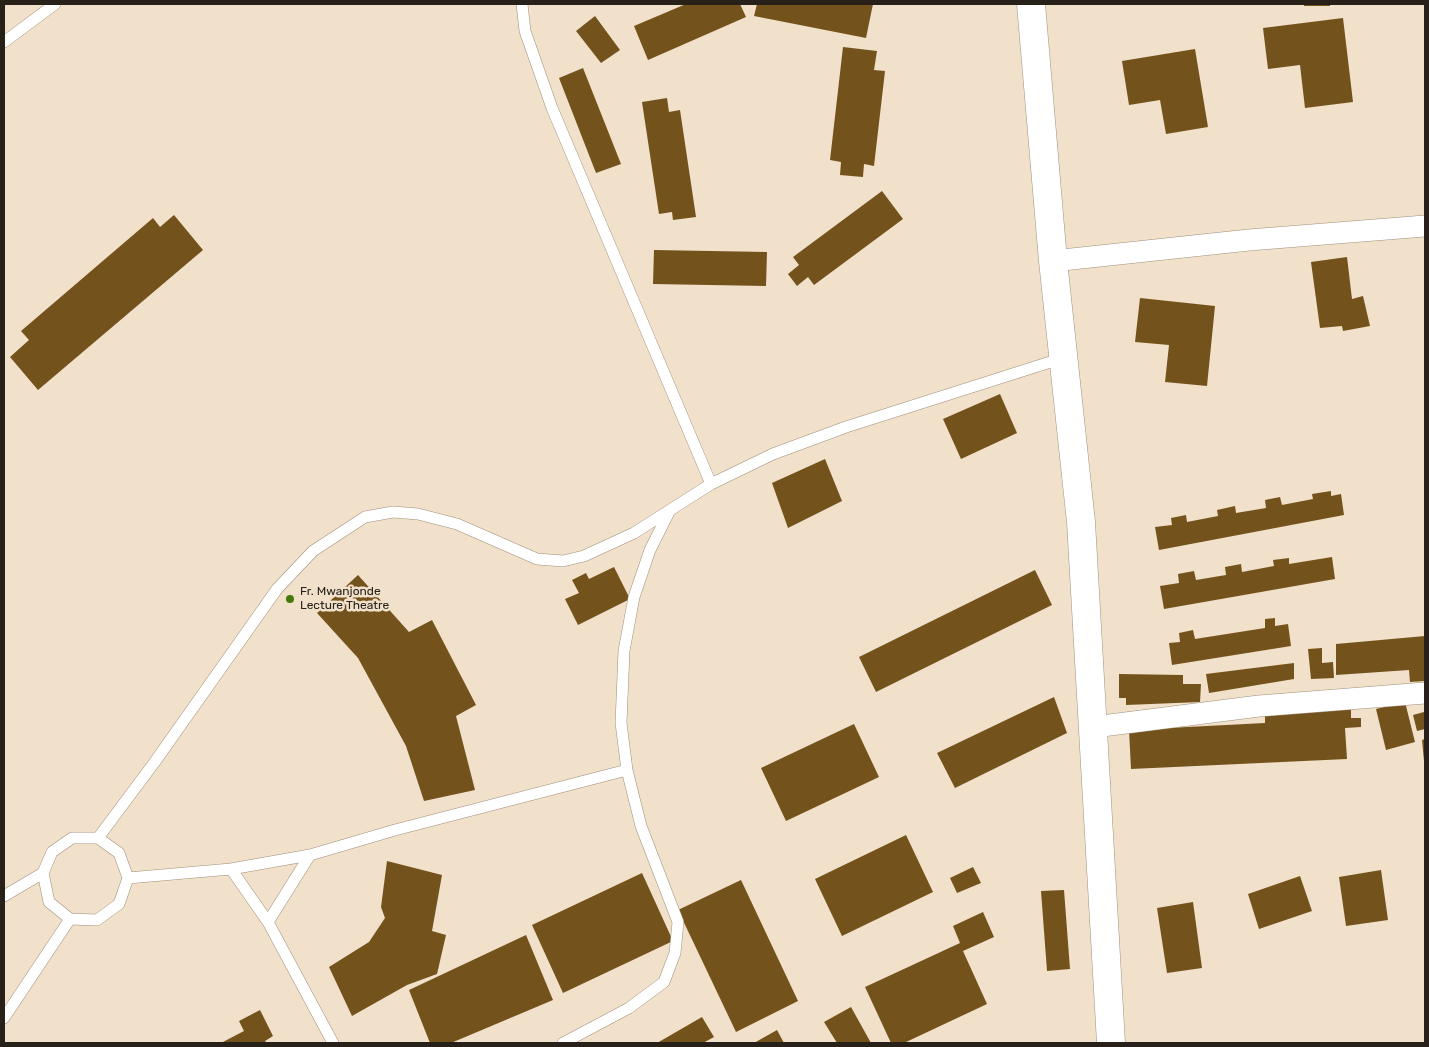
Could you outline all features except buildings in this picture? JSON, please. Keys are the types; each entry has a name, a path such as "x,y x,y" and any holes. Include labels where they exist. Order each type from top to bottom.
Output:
{"main road":[{"path":"1031,4 1054,261 1081,522 1111,1043"}],"street":[{"path":"1054,261 1249,240 1425,226"},
{"path":"1094,727 1259,706 1425,693"}],"lane":[{"path":"4,42 55,4"},
{"path":"522,4 525,31 552,108 711,484"},
{"path":"98,838 154,764 277,589 313,551 365,517 393,512 418,514 456,524 537,559 562,561 584,556 634,533 711,484 773,454 846,427 1064,358"},
{"path":"563,1043 629,1008 664,982 676,953 678,922 641,826 627,770 622,723 624,651 634,597 650,550 670,510"},
{"path":"128,878 231,869 310,855 395,830 627,770"},
{"path":"72,838 98,838 119,853 128,878 119,904 97,920 70,919 49,902 43,873 52,852 72,838"},
{"path":"268,922 310,855"},
{"path":"231,869 268,922 333,1043"},
{"path":"4,895 43,873"},
{"path":"4,1018 70,919"}],"place":[{"name":"Fr. Mwanjonde Lecture Theatre","path":"290,599"}]}
